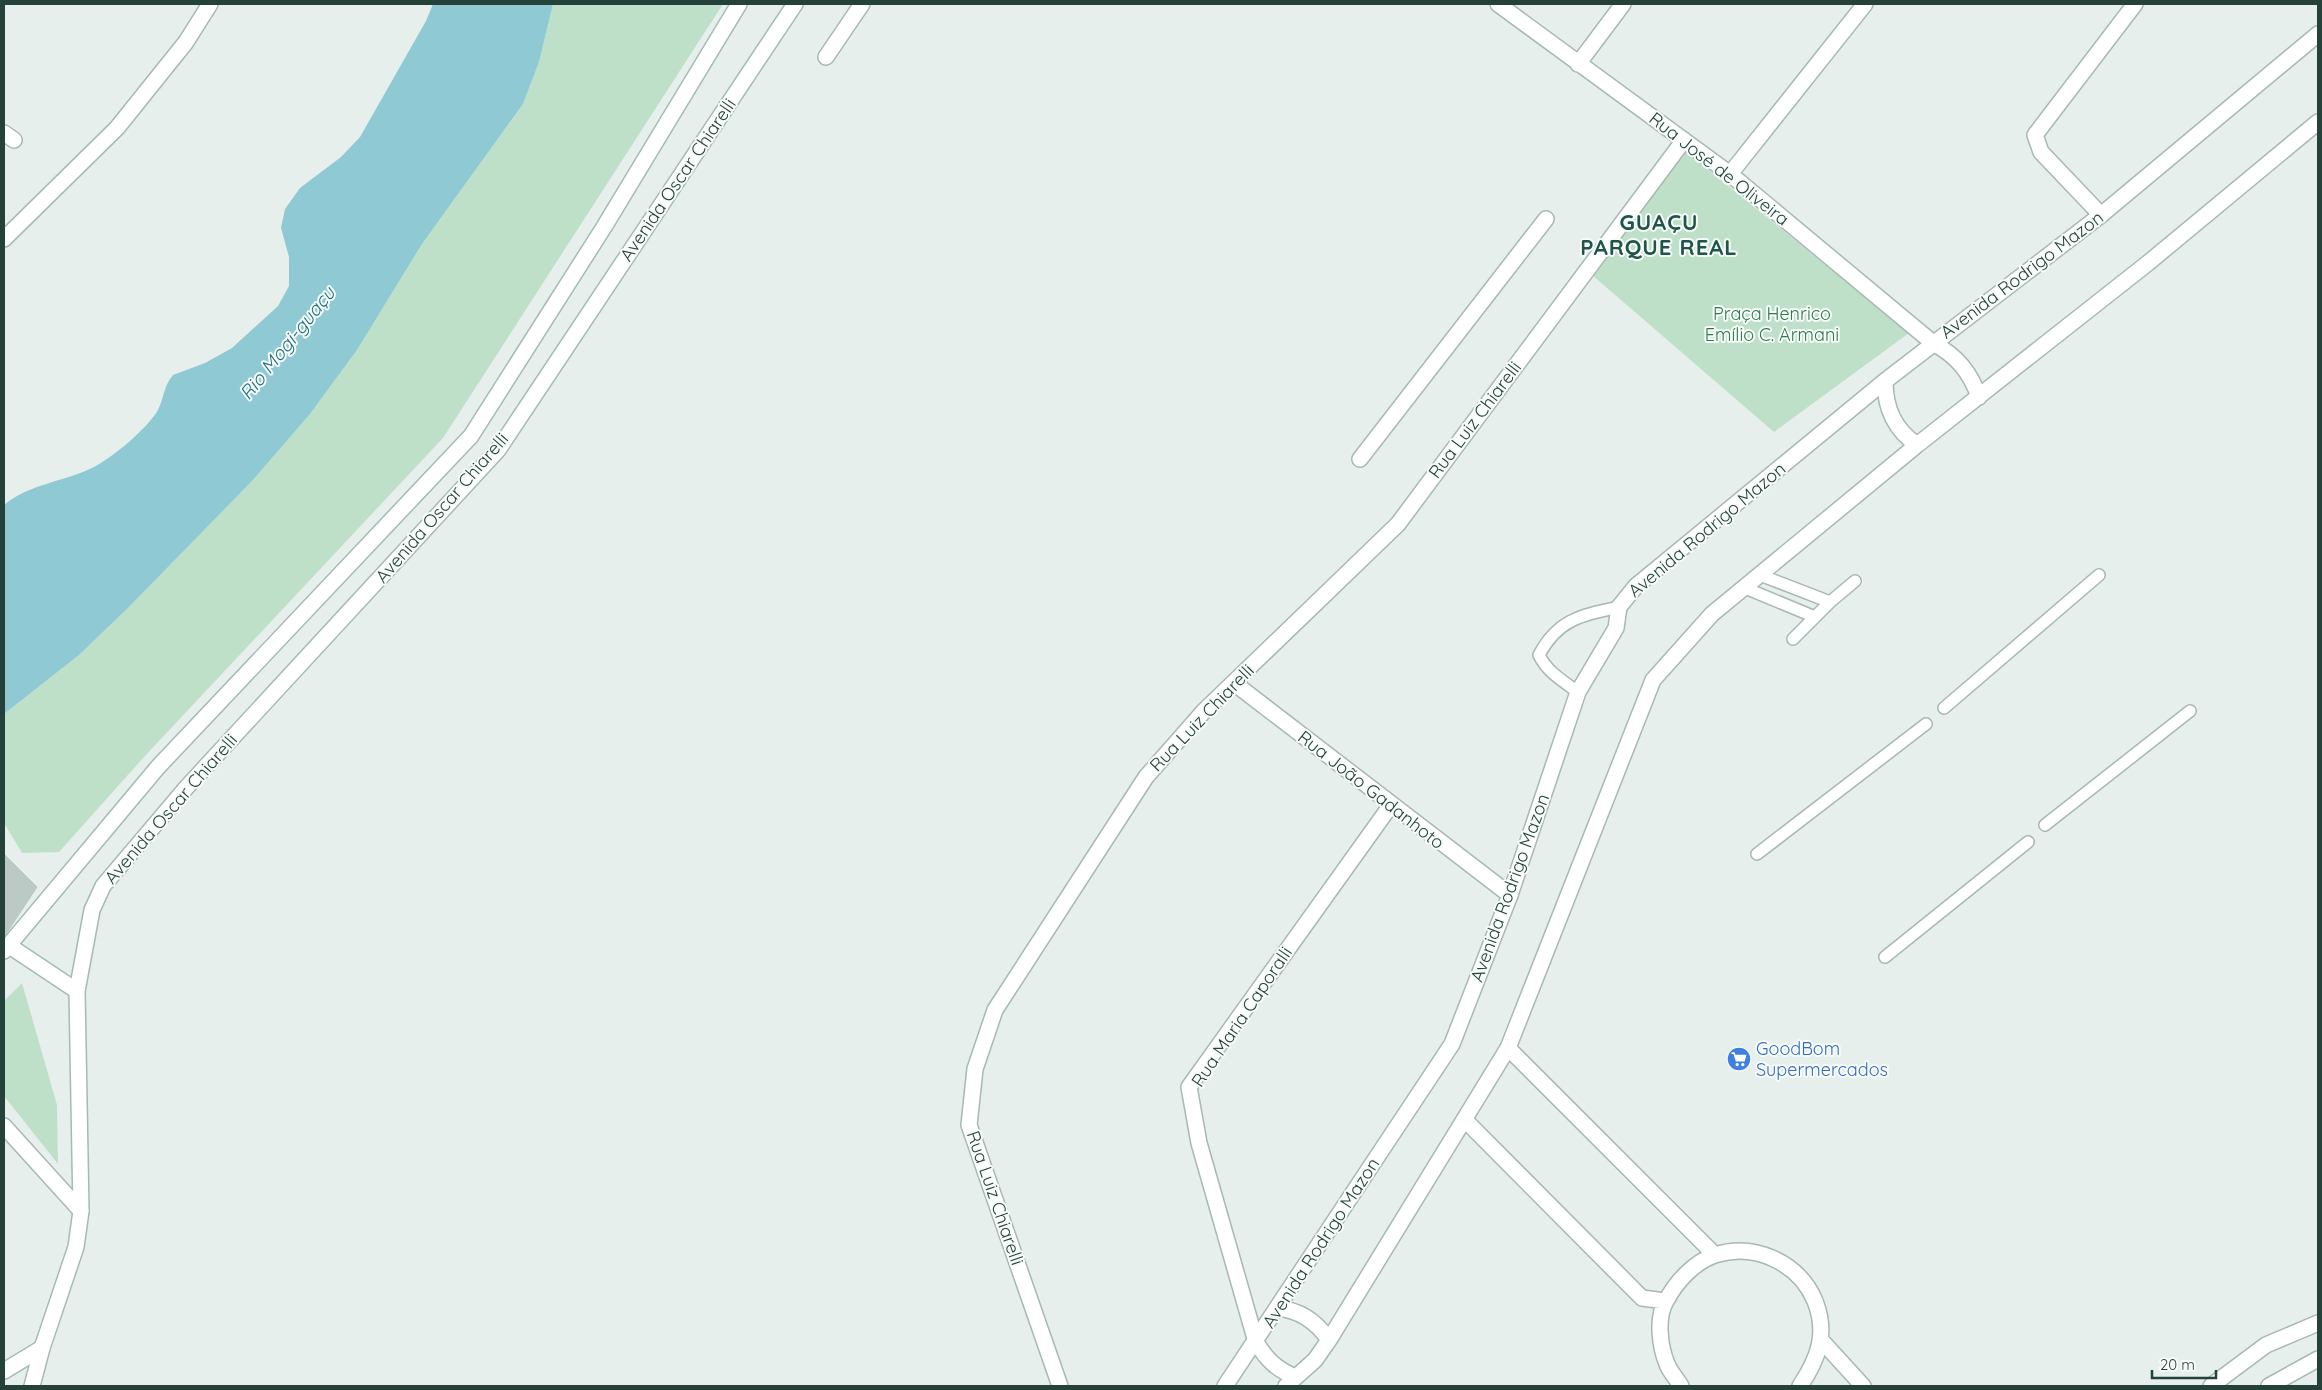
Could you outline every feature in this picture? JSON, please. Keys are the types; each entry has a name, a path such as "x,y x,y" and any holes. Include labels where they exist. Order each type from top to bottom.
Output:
{"street":[{"path":"4,239 117,128 186,42 210,4"},
{"name":"Avenida Oscar Chiarelli","path":"6,948 158,767 471,436 604,226 739,4"},
{"name":"Avenida Oscar Chiarelli","path":"32,1386 42,1348 76,1247 81,1210 77,990 92,910 103,886 186,788 498,450 796,4"},
{"path":"826,57 862,4"},
{"name":"Rua José de Oliveira","path":"1498,4 1730,174 1933,343"},
{"path":"1578,64 1624,4"},
{"path":"1730,174 1865,4"},
{"path":"2101,215 2041,152 2036,135 2135,4"},
{"name":"Avenida Rodrigo Mazon","path":"1225,1386 1452,1044 1510,895 1578,692 1616,628 1619,607 1636,586 1885,381 2101,215 2318,34"},
{"path":"1256,1342 1263,1354 1291,1382 1315,1360 1508,1048 1653,680 1701,625 1760,574 1917,445 2148,263 2318,122"},
{"name":"Rua Luiz Chiarelli","path":"1060,1386 969,1125 975,1069 995,1010 1146,776 1204,712 1398,524 1684,140"},
{"path":"1360,459 1546,218"},
{"path":"1933,343 1958,359 1967,371 1979,397"},
{"path":"1885,381 1885,394 1892,420 1907,438 1917,445"},
{"name":"Rua João Gadanhoto","path":"1234,683 1391,806 1510,895"},
{"name":"Rua Maria Caporalli","path":"1256,1342 1199,1143 1189,1087 1391,806"},
{"path":"6,948 77,990"},
{"path":"1508,1048 1715,1255"},
{"path":"1464,1120 1642,1298 1665,1301"},
{"path":"4,1126 81,1210"},
{"path":"1681,1386 1667,1365 1660,1340 1665,1301 1691,1268 1715,1255 1741,1251 1768,1255 1792,1268 1810,1288 1820,1313 1821,1340 1814,1366 1800,1386"},
{"path":"1277,1308 1305,1315 1318,1326 1329,1340"},
{"path":"2211,1386 2266,1345 2318,1323"},
{"path":"1821,1340 1863,1386"},
{"path":"4,1371 42,1348"},
{"path":"2269,1386 2318,1359"}],"lane":[{"path":"1760,574 1830,602"},
{"path":"1944,708 2099,575"},
{"path":"1794,639 1830,602 1855,581"},
{"path":"1744,588 1815,617"},
{"path":"1578,692 1552,674 1542,663 1539,655 1547,639 1566,622 1585,614 1619,607"},
{"path":"2044,825 2190,711"},
{"path":"1757,854 1926,724"},
{"path":"1885,956 2028,842"}],"green space":[{"path":"553,4 723,4 443,438 144,757 59,852 22,853 4,823 4,714 79,655 129,607 253,480 310,414 357,350 422,244 523,104 539,62"},
{"name":"Praça Henrico Emílio C. Armani","path":"1684,150 1909,333 1774,432 1592,275"},
{"path":"22,983 57,1105 58,1164 4,1096 4,1001"}],"water":[{"name":"Rio Mogi-guaçu","path":"433,4 553,4 539,62 523,104 422,244 357,350 310,414 253,480 129,607 79,655 4,714 4,505 24,492 81,473 109,457 138,434 153,418 173,375 205,363 232,348 278,306 289,286 289,257 281,228 285,209 300,188 341,157 360,137 426,21"}],"building":[{"path":"4,854 37,887 4,937"}],"place":[{"name":"GoodBom Supermercados","path":"1739,1059"}],"district":[{"name":"GUAÇU PARQUE REAL","path":"1659,234"}]}
